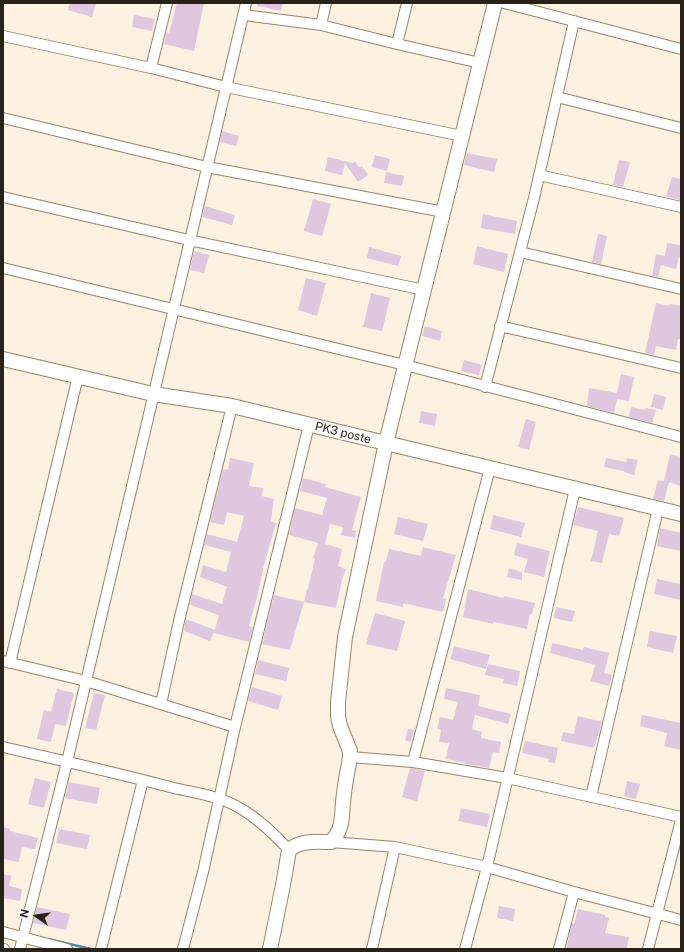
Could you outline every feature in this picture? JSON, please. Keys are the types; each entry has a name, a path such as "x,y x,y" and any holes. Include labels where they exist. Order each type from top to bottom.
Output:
{"street":[{"path":"151,68 167,3"},
{"path":"20,949 67,762 246,3"},
{"path":"320,25 326,3"},
{"path":"397,44 407,3"},
{"path":"331,842 336,837 342,822 343,797 350,757 338,716 338,702 345,636 386,443 495,3"},
{"path":"504,3 681,48"},
{"path":"244,15 320,25 480,63"},
{"path":"485,387 539,175 574,21"},
{"path":"3,36 151,68 226,87 462,136"},
{"path":"557,97 681,128"},
{"path":"3,118 207,167 444,212"},
{"path":"539,175 681,207"},
{"path":"3,197 189,240 424,290"},
{"path":"520,252 681,289"},
{"path":"3,268 405,365 681,437"},
{"path":"500,326 681,368"},
{"name":"PK3 poste","path":"3,359 154,394 232,406 681,514"},
{"path":"78,376 6,662 86,681 235,727"},
{"path":"161,704 179,621 232,406"},
{"path":"183,949 235,727 310,425"},
{"path":"413,762 490,468"},
{"path":"465,949 487,867 575,489"},
{"path":"591,797 658,509"},
{"path":"3,746 219,799 238,807 255,818 276,836 289,850"},
{"path":"350,757 413,762 507,778 681,819 648,949"},
{"path":"101,949 143,780"},
{"path":"270,949 289,850 301,843 331,842 395,848 487,867 681,920"},
{"path":"372,949 395,848"},
{"path":"559,949 574,892"},
{"path":"3,932 66,949"}],"building":[{"path":"70,3 96,3 92,17 68,10"},
{"path":"177,3 204,3 194,51 164,44 167,32 169,33"},
{"path":"257,3 283,3 281,11 257,6"},
{"path":"134,15 155,19 152,31 132,27"},
{"path":"222,131 239,136 236,146 220,142"},
{"path":"467,153 497,159 494,172 464,165"},
{"path":"375,155 390,159 387,171 372,167"},
{"path":"328,157 353,163 355,161 359,167 362,166 368,175 358,182 345,163 342,175 325,171"},
{"path":"619,160 630,162 623,187 613,185"},
{"path":"386,172 404,176 402,186 384,183"},
{"path":"672,177 681,179 681,200 666,197"},
{"path":"313,199 331,204 322,236 304,231"},
{"path":"205,206 235,215 232,225 202,217"},
{"path":"483,214 517,221 515,234 481,228"},
{"path":"598,234 607,236 601,264 592,262"},
{"path":"667,243 681,245 681,258 679,257 676,269 661,265 658,277 652,276 656,254 665,256"},
{"path":"477,246 508,254 504,272 473,264"},
{"path":"369,247 401,256 398,266 367,258"},
{"path":"194,251 209,255 204,273 190,270"},
{"path":"306,278 326,283 317,316 298,310"},
{"path":"371,293 390,298 382,331 363,327"},
{"path":"656,303 669,306 670,304 681,306 681,339 678,339 676,350 656,346 654,355 645,353"},
{"path":"425,326 442,331 440,341 422,336"},
{"path":"464,360 482,365 479,375 461,371"},
{"path":"621,374 634,377 629,401 617,399 614,413 587,406 589,388 617,393"},
{"path":"654,394 666,397 663,410 651,407"},
{"path":"631,407 645,410 646,408 656,410 652,423 629,417"},
{"path":"421,411 437,414 435,426 419,423"},
{"path":"526,419 536,422 529,450 518,447"},
{"path":"670,454 681,457 681,486 669,482 664,501 653,499 658,480 664,481"},
{"path":"230,458 254,463 249,486 263,488 262,496 274,499 271,521 276,523 249,626 253,627 249,642 214,633 219,615 190,605 192,594 222,604 227,587 200,577 203,565 226,572 231,552 204,545 207,534 237,542 244,516 227,512 224,525 210,522 223,469 228,470"},
{"path":"606,458 626,462 627,458 638,460 634,475 624,471 604,467"},
{"path":"303,478 326,484 325,487 361,497 352,530 356,531 355,538 341,535 343,527 330,524 325,544 342,549 338,566 346,569 336,608 304,602 315,558 313,558 318,543 289,535 295,508 322,515 327,498 300,491"},
{"path":"578,507 624,518 619,536 609,534 602,563 591,561 598,531 573,525"},
{"path":"493,515 525,523 521,537 490,529"},
{"path":"398,517 428,524 423,541 394,534"},
{"path":"660,528 681,533 681,551 657,546"},
{"path":"517,543 550,551 544,577 524,572 528,559 514,555"},
{"path":"423,547 456,555 443,598 446,599 443,612 403,603 403,607 376,601 384,562 386,562 389,549 421,556"},
{"path":"509,568 522,572 522,580 507,577"},
{"path":"657,579 681,584 681,600 654,594"},
{"path":"468,589 503,598 504,596 535,603 532,614 530,614 527,629 494,622 493,624 463,617"},
{"path":"274,595 304,602 290,650 262,644"},
{"path":"556,607 575,611 572,622 554,618"},
{"path":"375,613 405,621 397,651 366,644"},
{"path":"186,619 215,630 210,641 184,631"},
{"path":"650,631 677,636 673,653 647,647"},
{"path":"552,643 583,650 584,647 609,653 604,673 612,675 609,686 591,681 595,665 550,653"},
{"path":"454,646 490,655 486,669 450,659"},
{"path":"258,660 289,668 286,681 255,674"},
{"path":"488,664 520,671 517,686 503,683 504,679 485,675"},
{"path":"252,687 282,696 278,710 248,701"},
{"path":"446,688 480,695 478,706 511,714 508,724 475,715 472,729 482,732 481,738 501,742 499,753 493,752 489,768 446,759 449,743 439,742 441,730 437,729 440,717 453,720 458,702 444,699"},
{"path":"57,689 74,693 66,726 55,724 51,742 37,739 44,710 51,712"},
{"path":"94,693 105,695 96,730 85,728"},
{"path":"642,715 681,723 681,750 664,746 667,733 640,726"},
{"path":"578,716 602,722 594,748 561,741 563,732 574,734"},
{"path":"408,729 414,730 411,742 405,740"},
{"path":"525,741 558,748 555,763 548,762 549,759 522,753"},
{"path":"410,768 425,771 417,801 402,797"},
{"path":"35,778 51,782 44,808 28,804"},
{"path":"627,781 640,784 636,799 624,796"},
{"path":"69,782 100,788 97,804 65,798"},
{"path":"461,808 490,814 487,827 458,821"},
{"path":"3,827 10,829 10,831 38,838 35,849 22,847 19,862 3,859"},
{"path":"59,829 90,835 87,849 56,843"},
{"path":"3,874 11,876 9,886 22,889 20,901 3,898"},
{"path":"499,906 515,909 513,921 497,918"},
{"path":"37,907 70,914 66,930 33,923"},
{"path":"578,909 605,915 605,917 609,918 605,933 629,937 627,949 566,949 572,923 574,924"}],"waterway":[{"path":"48,939 91,949"}]}
